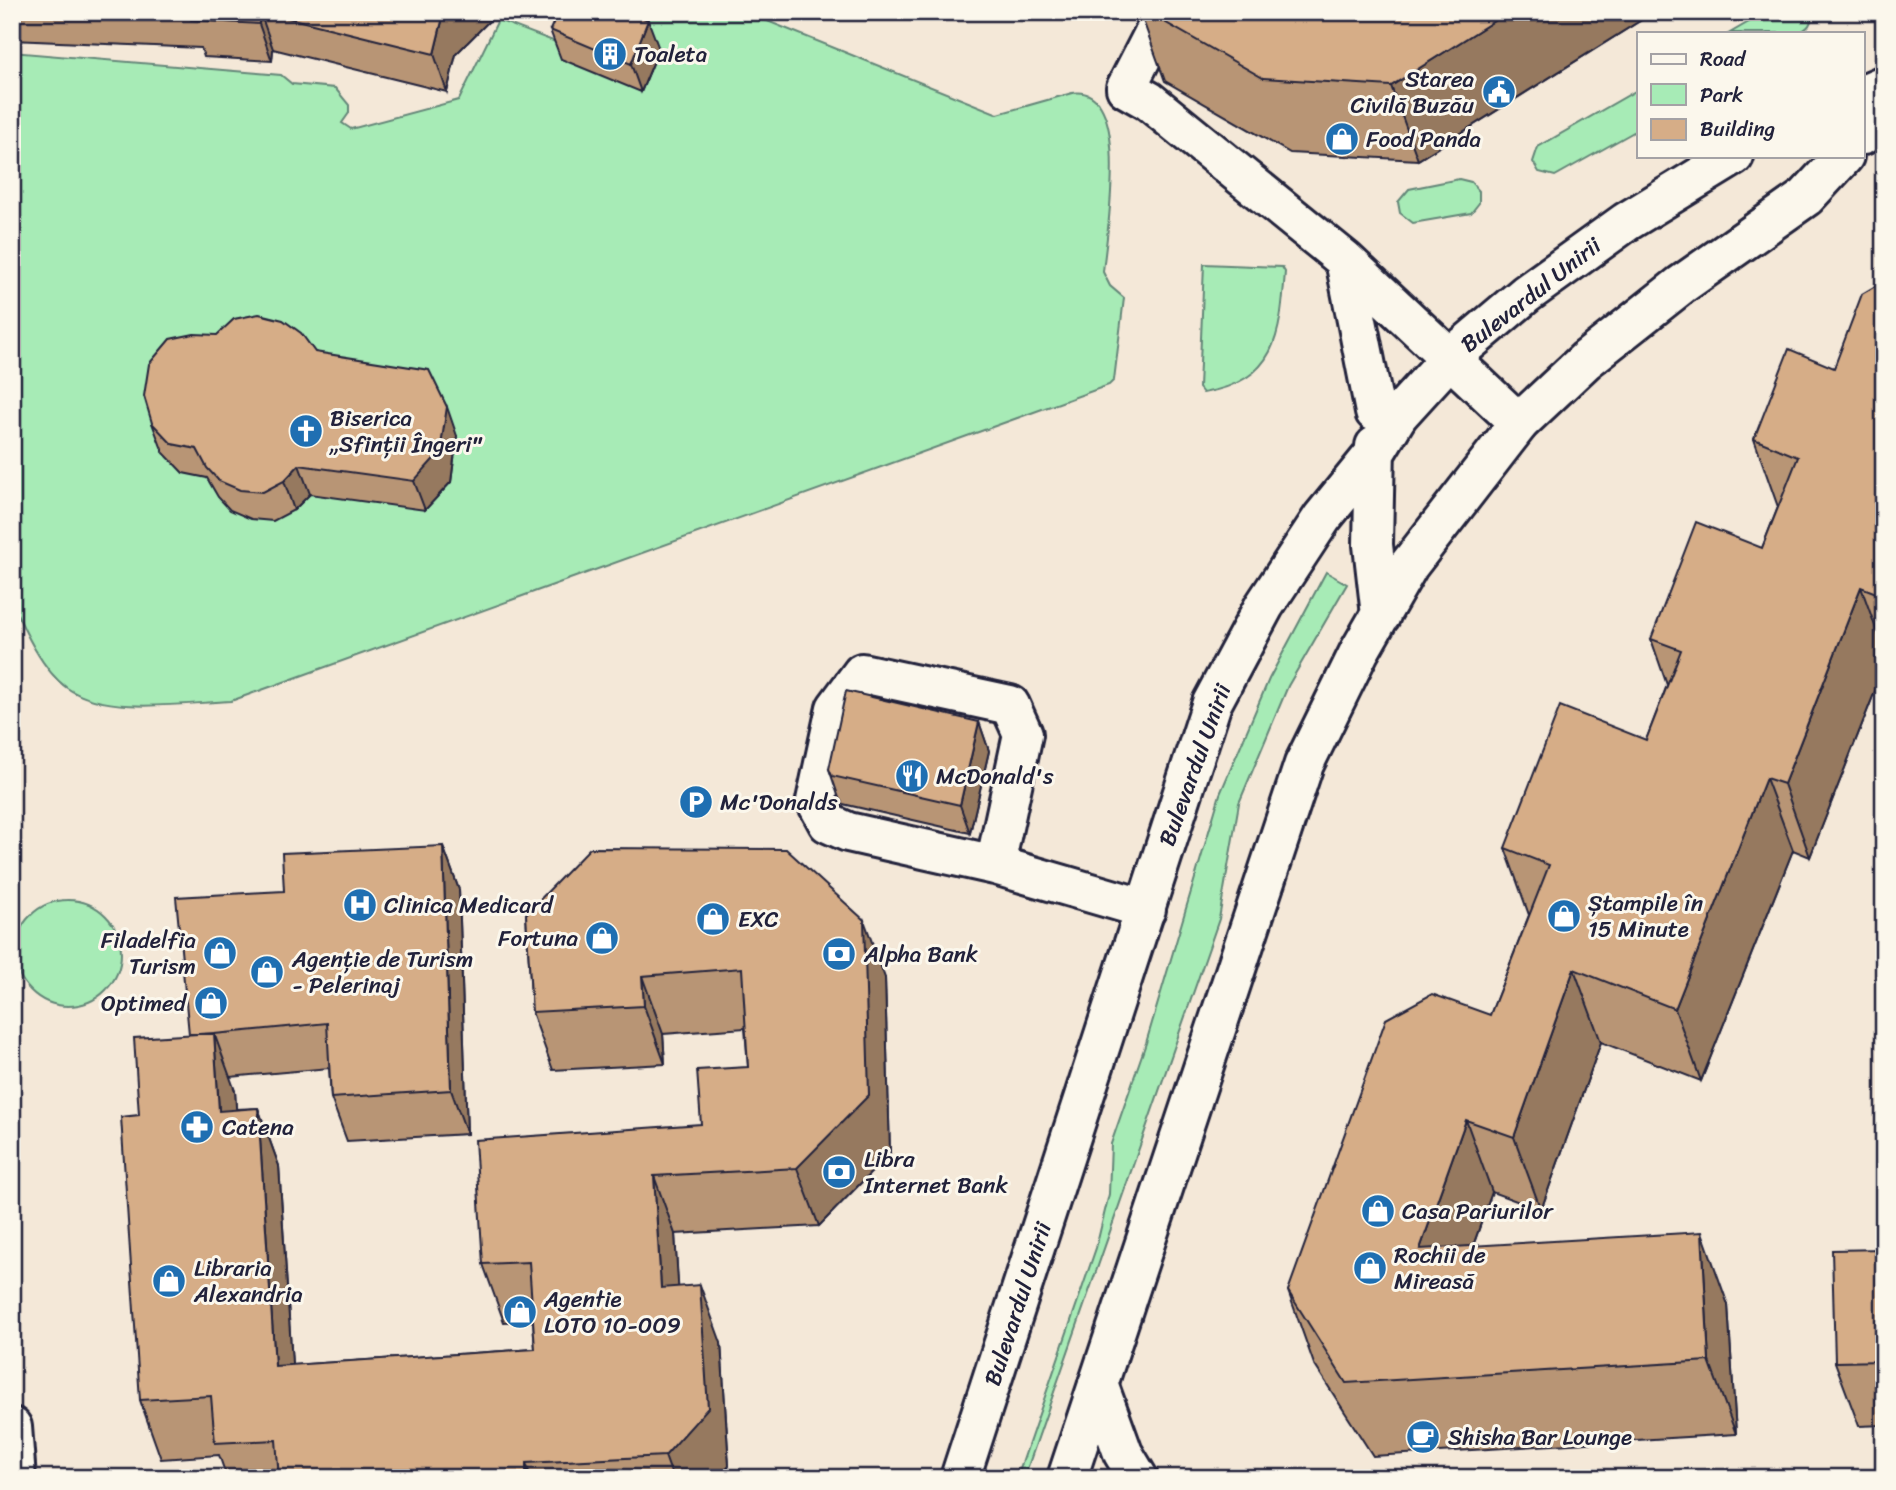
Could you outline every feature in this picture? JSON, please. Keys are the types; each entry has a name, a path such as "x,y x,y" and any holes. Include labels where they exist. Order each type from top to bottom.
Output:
{"main road":[{"path":"1165,12 1126,88 1149,102 1345,260 1519,423"},
{"path":"1864,94 1884,85"},
{"path":"1864,134 1884,113"},
{"name":"Bulevardul Unirii","path":"961,1478 1212,703 1264,606 1322,518 1375,453 1386,413 1526,294 1626,222 1731,158"},
{"path":"1067,1478 1304,764 1409,565 1519,423 1586,360 1660,301 1806,197 1842,158"},
{"path":"1345,260 1386,413"},
{"path":"1375,453 1373,545 1381,615"},
{"path":"995,865 1023,734 1010,705 862,673 836,708 816,801 828,823 848,832 995,865 1146,909"},
{"path":"1098,1384 1123,1453 1138,1478"},
{"path":"12,1427 16,1478"}],"green space":[{"path":"648,12 745,12 998,114 1072,93 1091,96 1103,112 1110,136 1111,197 1103,272 1110,286 1124,298 1114,380 1109,385 231,701 124,705 83,697 67,688 50,671 35,649 12,602 12,52 281,75 292,84 335,88 349,105 349,113 342,123 351,129 459,100 498,20 566,46 637,40"},
{"path":"1766,12 1811,12 1810,23 1800,32 1732,32"},
{"path":"1637,90 1637,130 1555,176 1539,172 1533,162 1538,147"},
{"path":"1459,179 1471,182 1479,191 1479,203 1471,213 1413,223 1400,213 1398,202 1409,189"},
{"path":"1204,264 1282,267 1285,272 1280,316 1270,352 1260,366 1246,378 1228,387 1203,393 1199,388"},
{"path":"1326,572 1347,584 1288,686 1239,803 1219,919 1024,1478 1017,1478 1096,1248 1109,1194 1111,1144 1146,1043 1220,794 1269,679"},
{"path":"68,900 88,904 105,916 117,933 121,953 117,973 105,990 88,1002 68,1006 48,1002 31,990 19,973 15,953 19,933 31,916 48,904"}],"building":[{"path":"191,12 259,12 259,24 191,20"},
{"path":"264,12 447,12 443,17 434,54"},
{"path":"558,12 629,12 648,20 631,64 550,30"},
{"path":"1147,12 1508,12 1391,86 1263,78"},
{"path":"1884,281 1884,596 1861,587 1784,784 1766,778 1675,1009 1574,969 1514,1137 1466,1120 1420,1249 1702,1232 1709,1361 1346,1383 1288,1291 1386,1019 1432,994 1490,1015 1549,865 1505,848 1560,706 1646,740 1681,650 1651,639 1696,522 1762,548 1798,457 1754,439 1789,349 1834,368 1862,294"},
{"name":"Biserica „Sfinții Îngeri\"","path":"259,314 283,320 301,333 315,352 429,370 447,407 440,452 414,481 299,465 284,481 263,492 240,490 219,481 207,468 197,449 172,444 152,423 144,396 149,364 170,339 194,334 217,335 234,319"},
{"name":"McDonald's","path":"846,691 979,722 960,805 832,776 829,769"},
{"path":"443,846 451,1090 331,1098 327,1023 189,1034 176,897 284,891 282,853"},
{"path":"590,848 786,849 864,920 869,1095 797,1168 654,1176 661,1288 700,1285 708,1408 665,1456 526,1463 526,1475 479,1478 279,1478 276,1440 215,1443 211,1396 140,1400 121,1117 139,1115 134,1038 214,1033 219,1111 258,1108 275,1366 535,1349 529,1262 483,1264 475,1140 701,1124 697,1070 748,1067 742,968 642,976 644,1006 532,1012 526,914"},
{"path":"1884,1249 1884,1361 1835,1362 1832,1250"}],"place":[{"name":"Toaleta","path":"610,54"},
{"name":"Starea Civilă Buzău","path":"1499,92"},
{"name":"Food Panda","path":"1342,139"},
{"name":"Biserica „Sfinții Îngeri\"","path":"306,431"},
{"name":"McDonald's","path":"912,776"},
{"name":"Mc'Donalds","path":"696,802"},
{"name":"Clinica Medicard","path":"360,905"},
{"name":"Ștampile în 15 Minute","path":"1564,916"},
{"name":"EXC","path":"713,919"},
{"name":"Fortuna","path":"602,938"},
{"name":"Filadelfia Turism","path":"220,953"},
{"name":"Alpha Bank","path":"839,954"},
{"name":"Agenție de Turism - Pelerinaj","path":"267,972"},
{"name":"Optimed","path":"211,1003"},
{"name":"Catena","path":"197,1127"},
{"name":"Libra Internet Bank","path":"839,1172"},
{"name":"Casa Pariurilor","path":"1378,1211"},
{"name":"Rochii de Mireasă","path":"1370,1268"},
{"name":"Libraria Alexandria","path":"169,1281"},
{"name":"Agentie LOTO 10-009","path":"520,1312"},
{"name":"Shisha Bar Lounge","path":"1423,1437"}]}
